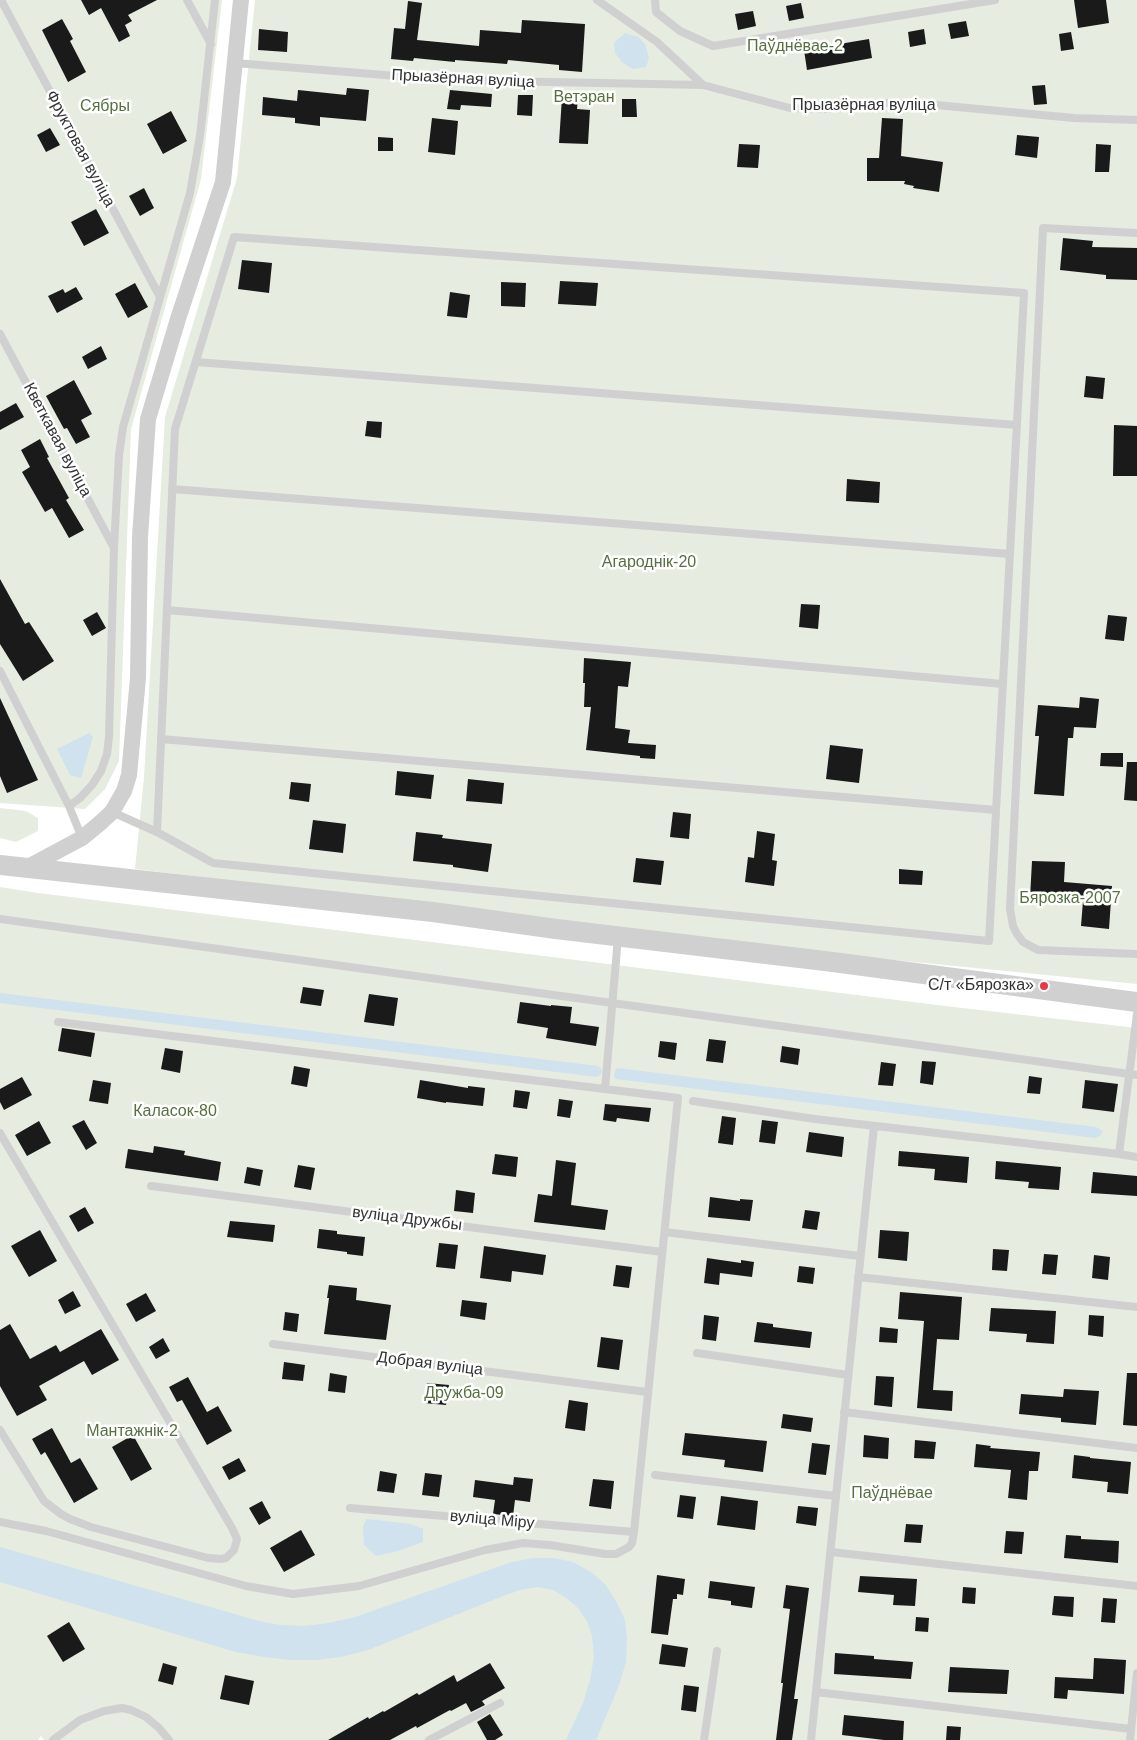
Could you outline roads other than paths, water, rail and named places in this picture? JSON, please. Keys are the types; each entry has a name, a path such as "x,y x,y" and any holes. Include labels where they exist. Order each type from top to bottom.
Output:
{"street":[{"path":"28,868 82,838 112,812 124,792 129,775 138,678 140,537 148,419 178,319 223,182 241,0"},
{"path":"0,865 433,912 825,960 1137,1002"}],"lane":[{"name":"Фруктовая вуліца","path":"1,0 160,297"},
{"path":"187,0 211,44"},
{"path":"69,806 80,798 92,785 101,771 107,754 118,455 124,427 190,193 211,44 215,0"},
{"path":"597,0 657,42 703,85"},
{"path":"655,0 656,12 680,32 713,46 995,0"},
{"name":"Прыазёрная вуліца","path":"234,63 447,80 703,85 790,108 825,109 866,103 915,103 1074,118 1137,120"},
{"path":"1137,233 1042,228 1010,909 1013,926 1017,934 1023,942 1038,950 1137,954"},
{"path":"112,812 157,832 213,863 989,941 1024,293 234,237 175,429 157,832"},
{"name":"Кветкавая вуліца","path":"0,334 114,547"},
{"path":"196,362 1017,425"},
{"path":"172,489 1010,554"},
{"path":"167,610 1003,684"},
{"path":"0,671 69,806 82,838"},
{"path":"161,739 996,810"},
{"path":"0,920 1133,1075"},
{"path":"605,1090 618,936"},
{"path":"1119,1154 1133,1075 1137,1014"},
{"path":"0,1522 46,1531 246,1586 294,1594 359,1586 485,1550 523,1543 616,1554 629,1547 632,1543 634,1532 678,1098 58,1022"},
{"path":"693,1101 874,1126 1137,1157"},
{"path":"811,1740 874,1126"},
{"path":"0,1133 232,1528 237,1540 234,1550 226,1558 208,1558 90,1527 70,1519 44,1501 0,1430"},
{"name":"вуліца Дружбы","path":"151,1186 662,1252"},
{"path":"664,1232 860,1256"},
{"path":"858,1277 1137,1307"},
{"name":"Добрая вуліца","path":"273,1344 647,1392"},
{"path":"697,1353 848,1376"},
{"path":"844,1412 1137,1448"},
{"path":"656,1475 836,1496"},
{"name":"вуліца Міру","path":"350,1508 634,1532"},
{"path":"830,1552 1137,1586"},
{"path":"704,1740 717,1651"},
{"path":"1130,1740 1137,1674"},
{"path":"816,1692 1132,1729"},
{"path":"429,1740 500,1703"},
{"path":"53,1740 80,1720 104,1711 122,1708 146,1717 159,1728 168,1740"}],"water":[{"path":"625,33 638,37 645,44 649,58 646,67 633,69 623,63 615,53 614,43"},
{"path":"89,733 93,737 81,778 70,775 57,749"},
{"path":"0,993 598,1066 602,1070 601,1074 597,1077 0,1003"},
{"path":"617,1068 1096,1127 1103,1131 1100,1136 1095,1138 616,1079 614,1077"},
{"path":"367,1519 411,1524 423,1529 423,1542 376,1556 364,1545 363,1526"},
{"path":"0,1547 259,1621 280,1625 304,1626 355,1617 512,1562 533,1558 554,1558 573,1562 591,1572 605,1584 625,1620 627,1639 626,1662 618,1688 596,1740 566,1740 583,1703 594,1657 592,1636 587,1621 578,1608 553,1590 538,1587 520,1590 368,1650 341,1657 291,1660 236,1652 0,1582"}],"place":[{"name":"С/т «Бярозка»","path":"1044,986"}],"park label":[{"name":"Паўднёвае-2","path":"795,47"},
{"name":"Ветэран","path":"584,98"},
{"name":"Сябры","path":"105,107"},
{"name":"Агароднік-20","path":"649,563"},
{"name":"Бярозка-2007","path":"1070,899"},
{"name":"Каласок-80","path":"175,1112"},
{"name":"Дружба-09","path":"464,1394"},
{"name":"Мантажнік-2","path":"132,1432"},
{"name":"Паўднёвае","path":"892,1494"}]}
